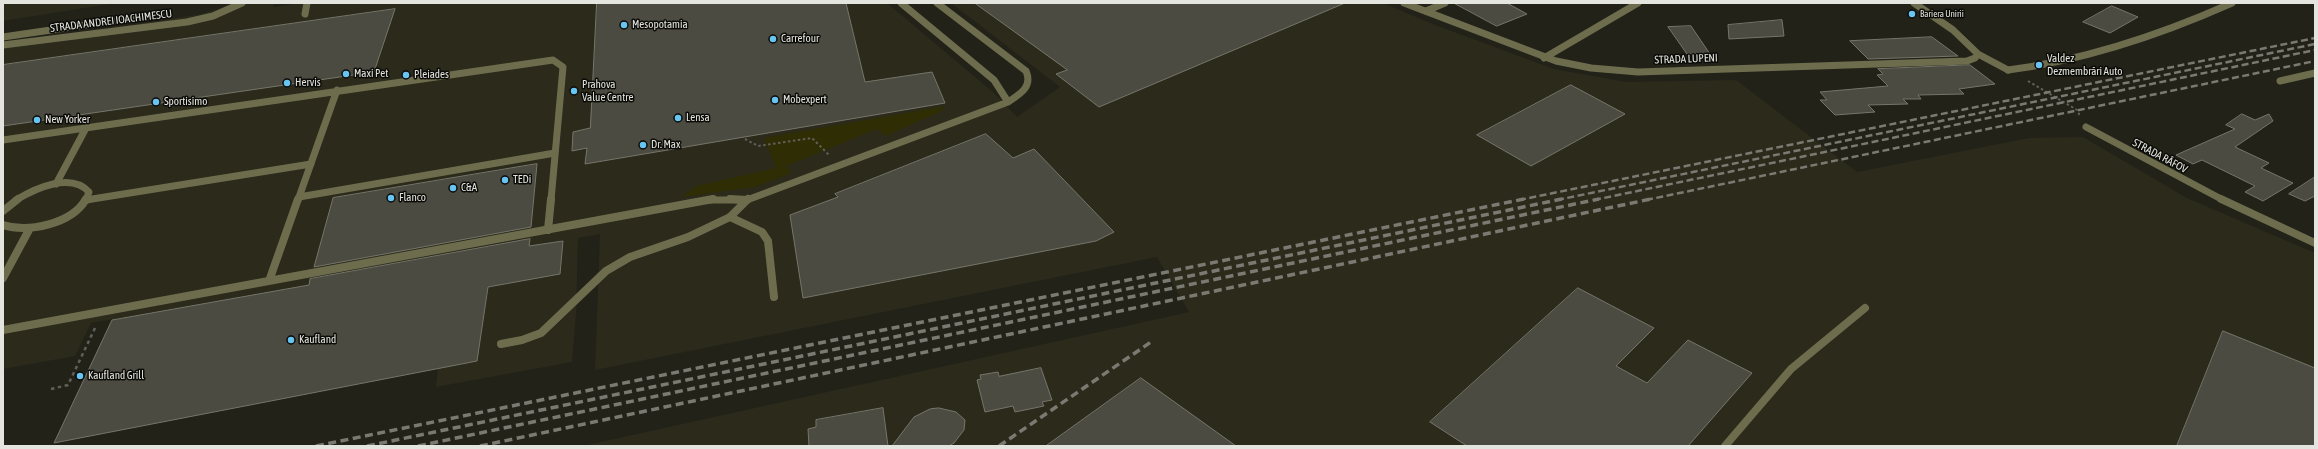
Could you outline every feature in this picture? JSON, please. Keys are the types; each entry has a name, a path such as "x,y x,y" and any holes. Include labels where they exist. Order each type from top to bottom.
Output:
{"street":[{"name":"STRADA ANDREI IOACHIMESCU","path":"3,45 187,22 213,16 242,3"},
{"path":"305,14 307,3"},
{"path":"901,3 994,80 1008,102"},
{"path":"3,330 716,199 747,200 839,164 1008,102 1026,88 1029,76 1026,71 937,3"},
{"name":"STRADA LUPENI","path":"1404,3 1544,58 1580,67 1638,72 1967,61 1976,58 1978,54"},
{"path":"1426,11 1445,3"},
{"path":"1544,58 1638,3"},
{"path":"1914,3 1952,30 1978,54 2008,70 2042,67 2078,59 2134,41 2232,3"},
{"path":"3,37 160,14"},
{"path":"3,140 542,60 557,61 563,67 548,230"},
{"path":"2280,81 2315,73"},
{"path":"269,281 337,90"},
{"name":"STRADA RÂFOV","path":"2086,127 2142,160 2208,194 2315,243"},
{"path":"56,184 86,128"},
{"path":"299,197 555,153"},
{"path":"86,200 311,164"},
{"path":"3,211 17,199 38,189 56,184 72,183 84,186 89,192 86,200 68,215 50,223 30,228 13,229 3,225"},
{"path":"3,201 17,199"},
{"path":"501,344 522,340 541,333 606,271 630,257 688,236 730,217 747,200"},
{"path":"730,217 762,232 768,241 774,298"},
{"path":"3,278 30,228"},
{"path":"1725,446 1791,369 1865,308"}],"path":[{"path":"2008,70 2077,110 2086,127"},
{"path":"745,139 758,146 812,138 839,164"},
{"path":"51,389 68,385 104,312"}],"shaded area":[{"path":"3,3 116,3 3,21"},
{"path":"236,3 274,3 273,7 302,3 887,3 993,92 1017,117 1060,87 951,3 1383,3 1435,25 1554,69 1626,82 1736,80 1857,172 2029,138 2083,137 2187,198 2315,253 2315,446 583,446 1189,312 1157,257 595,370 600,234 578,238 576,314 572,362 436,387 438,368 477,360 488,287 560,274 563,241 91,323 75,356 3,369 3,45 202,14"},
{"path":"945,106 940,112 885,136 877,129 786,166 792,173 755,187 682,197 696,186 776,168 764,138"}],"building":[{"path":"597,3 846,3 865,82 932,72 945,103 585,164 587,148 572,151 573,132 590,128"},
{"path":"975,3 1345,3 1099,107 1056,74 1067,70"},
{"path":"1454,3 1507,3 1527,14 1497,26"},
{"path":"2112,6 2138,17 2110,33 2083,22"},
{"path":"395,9 374,72 3,126 3,65"},
{"path":"1782,20 1784,36 1729,39 1728,25"},
{"path":"1691,26 1710,54 1687,54 1668,27"},
{"path":"1932,37 1958,56 1868,59 1850,41"},
{"path":"1970,65 1995,84 1959,89 1964,94 1918,95 1921,99 1903,99 1908,104 1868,105 1875,112 1835,115 1820,100 1827,100 1820,92 1888,86 1877,75 1883,74 1878,69"},
{"path":"1571,85 1625,114 1531,166 1477,135"},
{"path":"2242,114 2255,120 2269,114 2273,121 2235,147 2269,163 2261,168 2293,183 2263,201 2245,192 2255,186 2202,160 2193,164 2176,155 2235,129 2226,125"},
{"path":"986,134 1013,158 1034,149 1114,232 1096,241 803,298 790,215 838,197 835,194"},
{"path":"537,164 531,227 314,267 333,198"},
{"path":"2315,177 2315,196 2305,201 2289,194"},
{"name":"Kaufland","path":"530,239 529,246 563,241 560,274 488,287 477,361 54,443 112,320 309,285 310,279"},
{"path":"1578,288 1654,328 1616,366 1647,383 1688,340 1752,373 1688,446 1467,446 1430,422"},
{"path":"2223,331 2315,368 2315,446 2177,446"},
{"path":"1041,368 1052,400 1042,402 1044,406 1015,412 1013,406 985,412 977,380 981,379 980,375 998,372 999,376"},
{"path":"1141,378 1236,446 1046,446"},
{"path":"883,408 888,446 809,446 808,429 816,427 816,420"},
{"path":"939,408 956,412 965,420 964,430 954,443 949,446 892,446 914,417 930,409"}],"railway":[{"path":"1519,200 2315,38"},
{"path":"1557,200 2315,44"},
{"path":"1594,200 2315,50"},
{"path":"1646,200 2315,61"},
{"path":"316,446 1524,199"},
{"path":"367,446 1562,199"},
{"path":"418,446 1599,199"},
{"path":"480,446 1651,199"},
{"path":"999,446 1151,342"}],"place":[{"name":"Bariera Unirii","path":"1912,14"},
{"name":"Mesopotamia","path":"624,25"},
{"name":"Carrefour","path":"773,39"},
{"name":"Valdez Dezmembrări Auto","path":"2039,65"},
{"name":"Maxi Pet","path":"346,74"},
{"name":"Pleiades","path":"406,75"},
{"name":"Hervis","path":"287,83"},
{"name":"Prahova Value Centre","path":"574,91"},
{"name":"Mobexpert","path":"775,100"},
{"name":"Sportisimo","path":"156,102"},
{"name":"Lensa","path":"678,118"},
{"name":"New Yorker","path":"37,120"},
{"name":"Dr. Max","path":"643,145"},
{"name":"TEDi","path":"505,180"},
{"name":"C&A","path":"453,188"},
{"name":"Flanco","path":"391,198"},
{"name":"Kaufland","path":"291,340"},
{"name":"Kaufland Grill","path":"80,376"}]}
